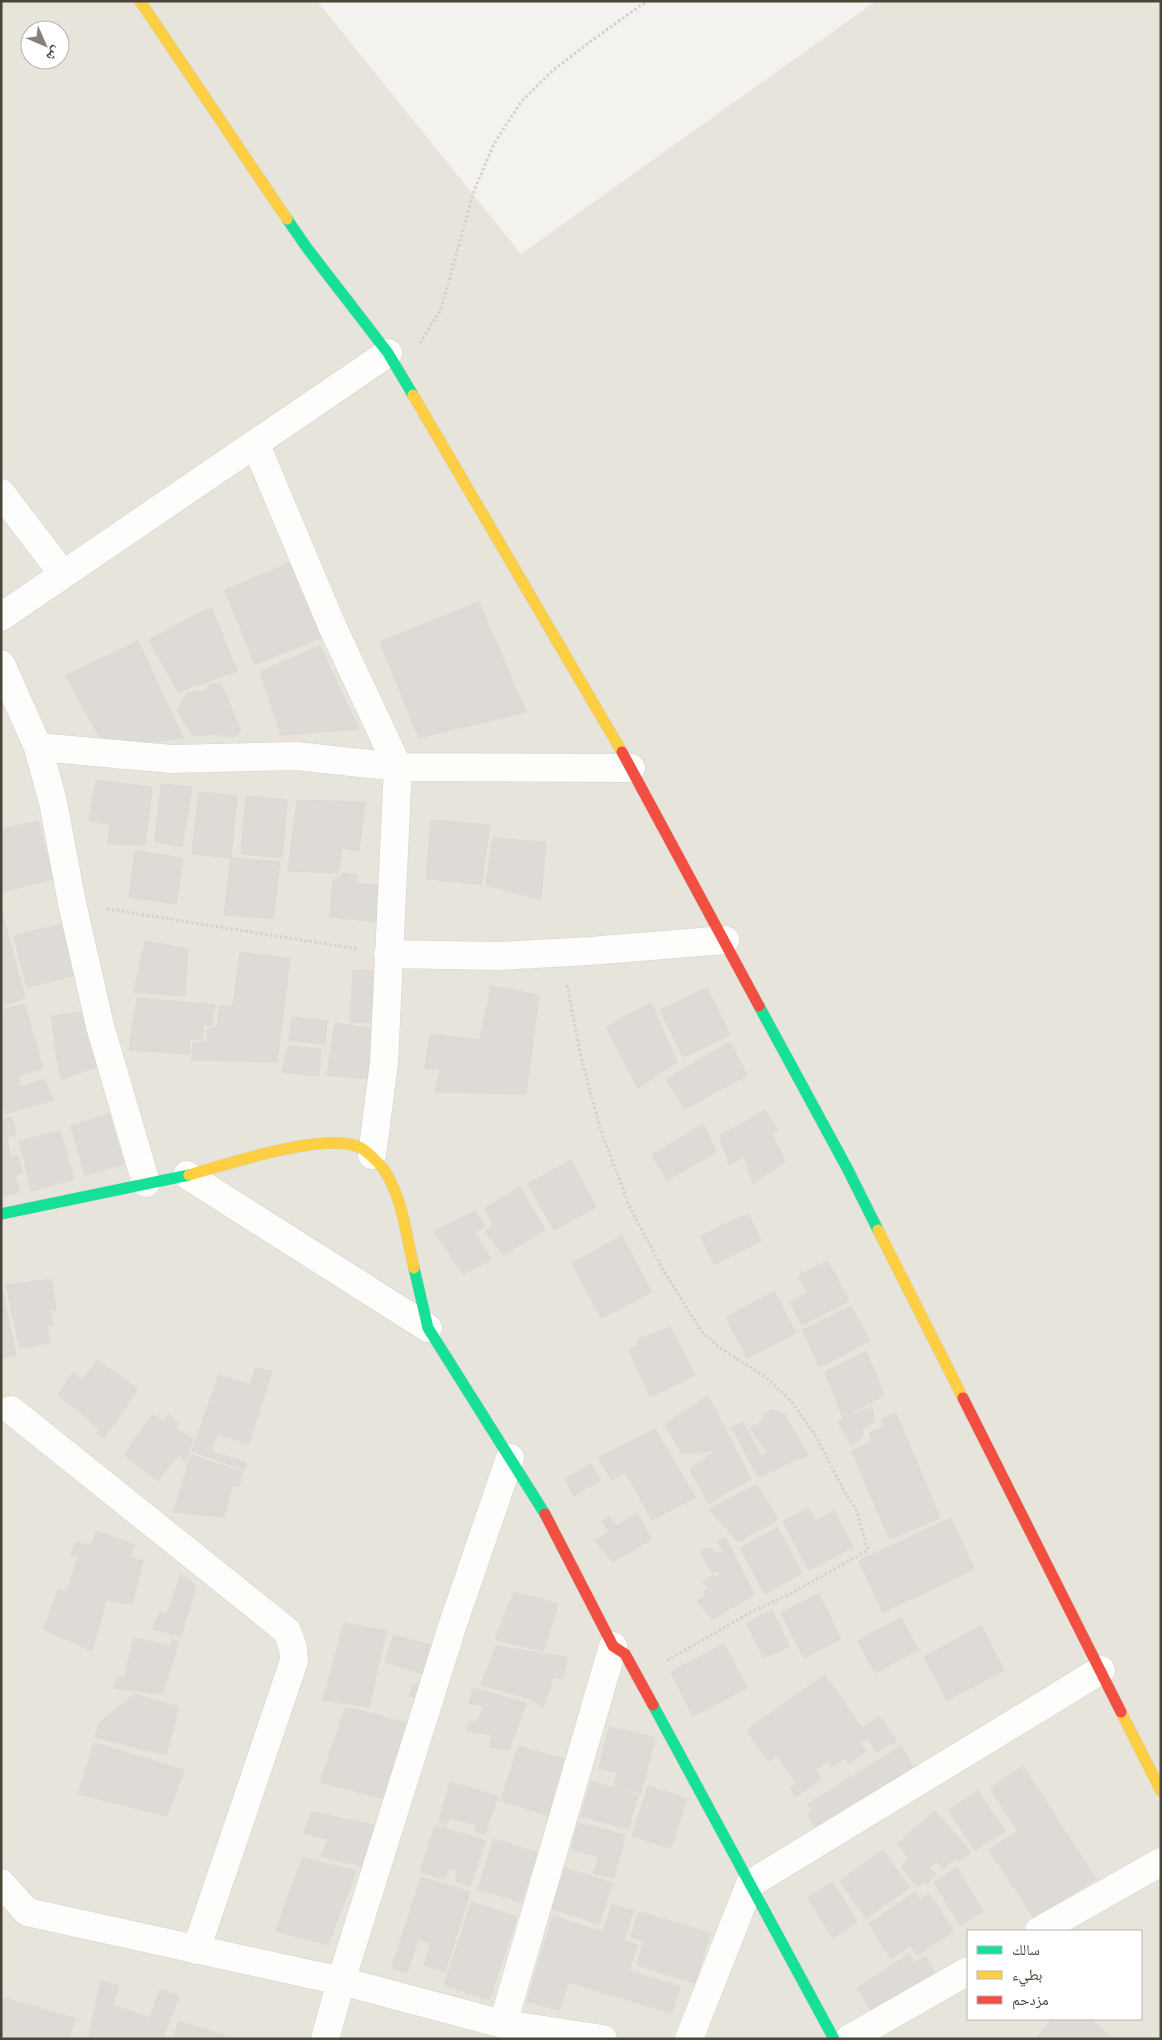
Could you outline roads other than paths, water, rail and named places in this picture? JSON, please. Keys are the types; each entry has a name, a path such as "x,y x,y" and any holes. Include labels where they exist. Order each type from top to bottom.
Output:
{"street":[{"path":"140,1 307,248 392,359 632,768 847,1168 1102,1670 1161,1791"},
{"path":"1,618 256,445 392,359"},
{"path":"256,445 333,628 398,767 384,1063 372,1155"},
{"path":"1,493 64,574"},
{"path":"1,664 38,747 53,802 72,904 100,1026 146,1183"},
{"path":"38,747 171,759 296,756 398,767 632,768"},
{"path":"388,954 499,956 725,940"},
{"path":"1,1214 187,1175 302,1145 338,1143 360,1147 372,1155 384,1169 397,1197 428,1328 540,1504 834,2039"},
{"path":"187,1175 428,1328"},
{"path":"11,1410 286,1631 294,1648 294,1661 196,1950"},
{"path":"325,2039 341,1981 452,1627 510,1458"},
{"path":"503,2024 619,1650"},
{"path":"688,2039 750,1884 1102,1670"},
{"path":"1041,1930 1161,1862"},
{"path":"1,1883 14,1914 341,1981 503,2024 603,2039"},
{"path":"849,2039 967,1972"}]}
